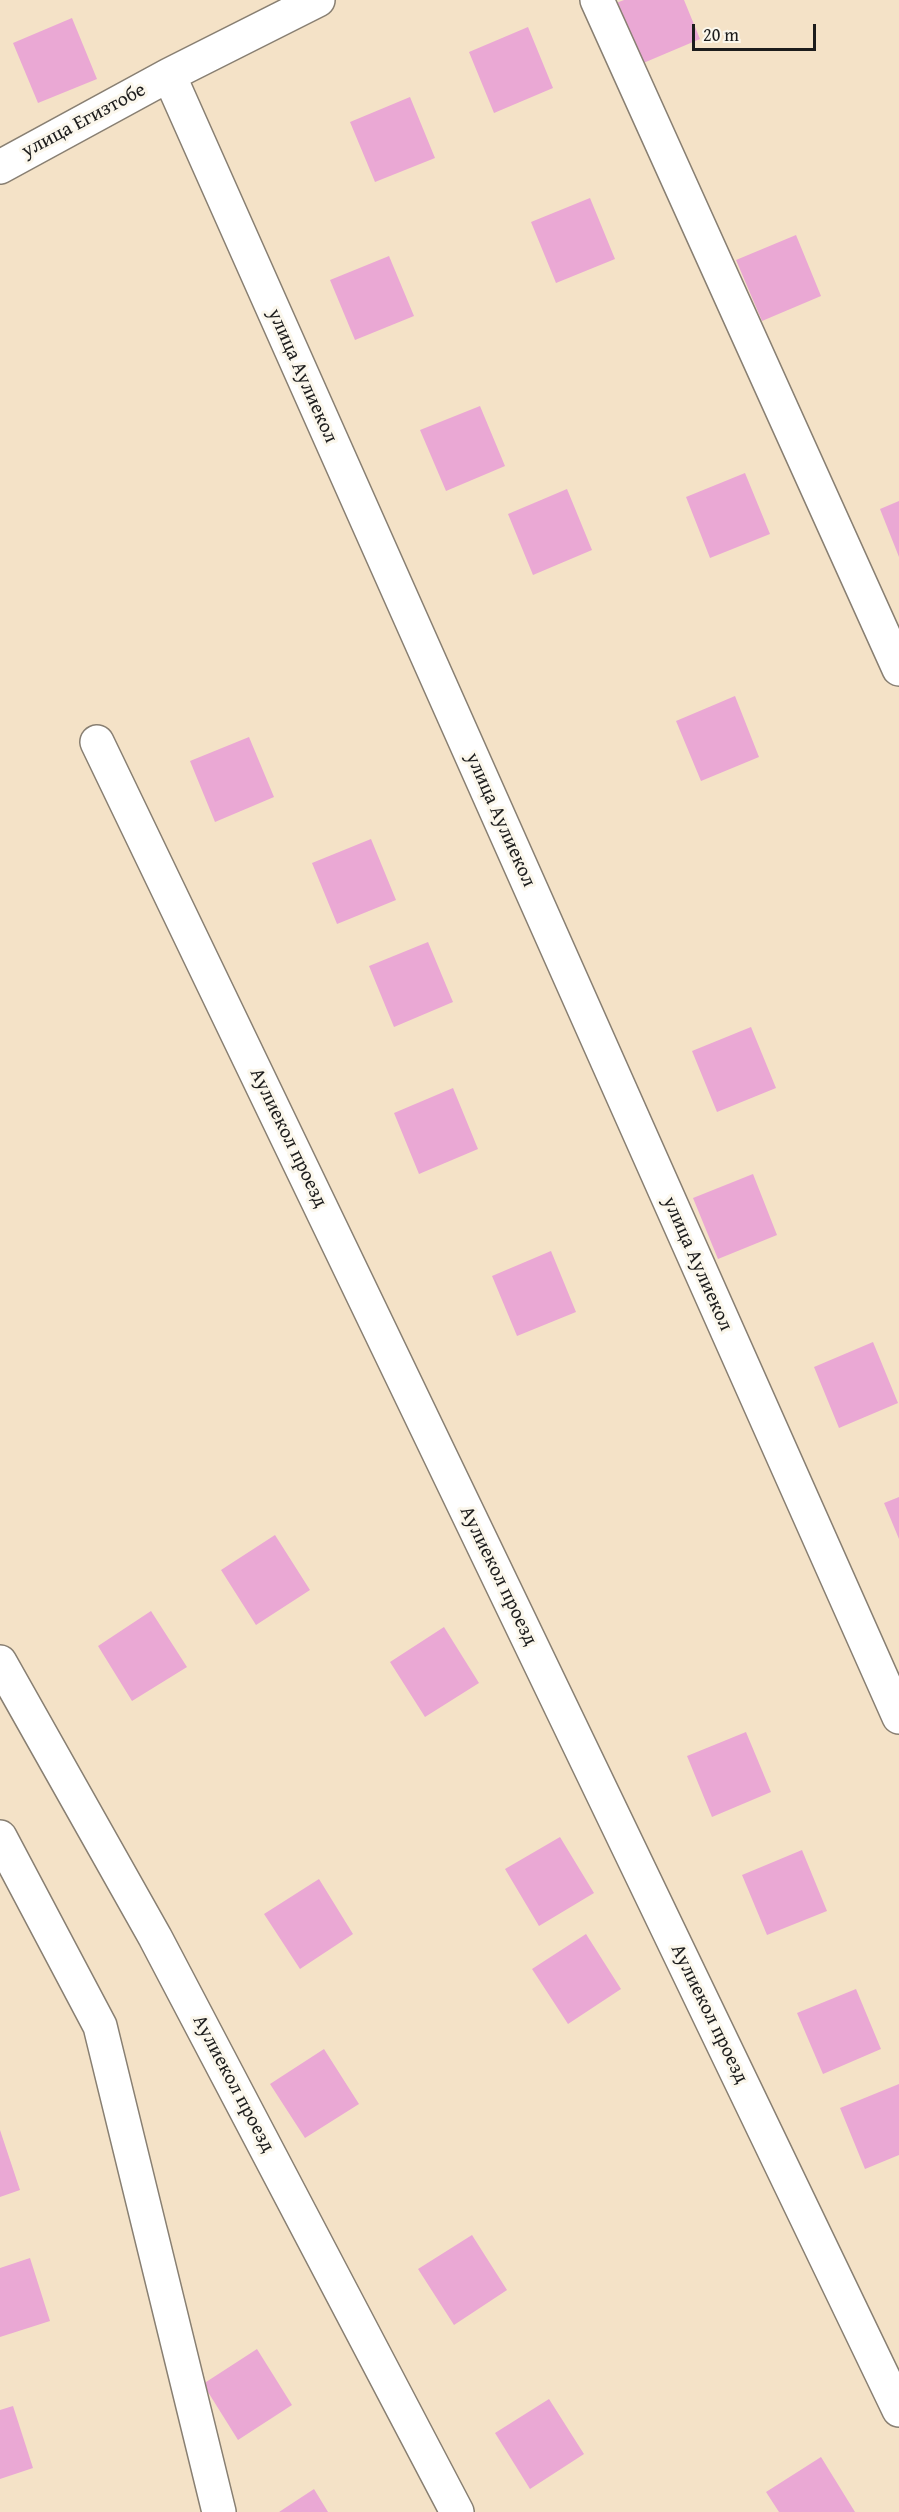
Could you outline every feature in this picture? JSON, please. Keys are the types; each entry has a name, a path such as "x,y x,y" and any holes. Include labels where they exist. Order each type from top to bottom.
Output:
{"street":[{"path":"169,75 318,0"},
{"path":"597,0 899,669"},
{"name":"улица Егизтобе","path":"0,167 169,75"},
{"name":"улица Аулиекол","path":"169,75 899,1718"},
{"name":"Аулиекол проезд","path":"97,742 899,2410"},
{"name":"Аулиекол проезд","path":"0,1662 155,1937 288,2186 457,2512"},
{"path":"0,1836 100,2026 219,2512"}],"building":[{"path":"624,0 684,0 700,39 641,64 616,3"},
{"path":"72,18 97,79 38,103 13,43"},
{"path":"528,27 553,88 494,113 469,52"},
{"path":"410,97 435,158 375,182 350,122"},
{"path":"590,198 615,259 556,283 531,222"},
{"path":"796,235 821,296 762,321 736,260"},
{"path":"389,256 414,316 355,340 330,280"},
{"path":"480,406 505,466 446,491 420,430"},
{"path":"745,473 770,534 710,558 686,497"},
{"path":"567,489 592,550 533,575 508,514"},
{"path":"899,501 899,557 880,509"},
{"path":"735,696 759,757 701,781 676,721"},
{"path":"249,737 274,797 215,822 190,761"},
{"path":"371,839 396,900 337,924 312,863"},
{"path":"428,942 453,1002 394,1027 369,966"},
{"path":"751,1027 776,1088 717,1112 692,1051"},
{"path":"453,1088 478,1149 419,1174 394,1113"},
{"path":"753,1174 777,1235 718,1259 693,1198"},
{"path":"551,1251 576,1312 517,1336 492,1276"},
{"path":"873,1342 898,1403 839,1428 814,1367"},
{"path":"899,1497 899,1539 884,1503"},
{"path":"275,1535 310,1590 256,1625 221,1570"},
{"path":"151,1611 187,1667 132,1701 98,1646"},
{"path":"444,1627 479,1683 425,1717 390,1662"},
{"path":"746,1732 771,1792 712,1817 687,1756"},
{"path":"560,1837 594,1893 539,1926 505,1869"},
{"path":"802,1850 827,1911 767,1935 742,1875"},
{"path":"319,1879 353,1934 300,1969 264,1914"},
{"path":"586,1934 621,1989 568,2024 532,1969"},
{"path":"856,1989 881,2049 823,2074 797,2013"},
{"path":"324,2049 359,2104 305,2138 270,2084"},
{"path":"899,2084 899,2155 865,2169 840,2108"},
{"path":"0,2130 20,2190 0,2197"},
{"path":"472,2235 507,2290 454,2325 418,2269"},
{"path":"30,2258 50,2321 0,2337 0,2268"},
{"path":"257,2349 292,2405 238,2440 203,2384"},
{"path":"549,2399 584,2454 530,2489 495,2433"},
{"path":"13,2406 33,2468 0,2479 0,2410"},
{"path":"821,2457 855,2512 779,2512 766,2492"},
{"path":"314,2489 328,2512 279,2512"}]}
